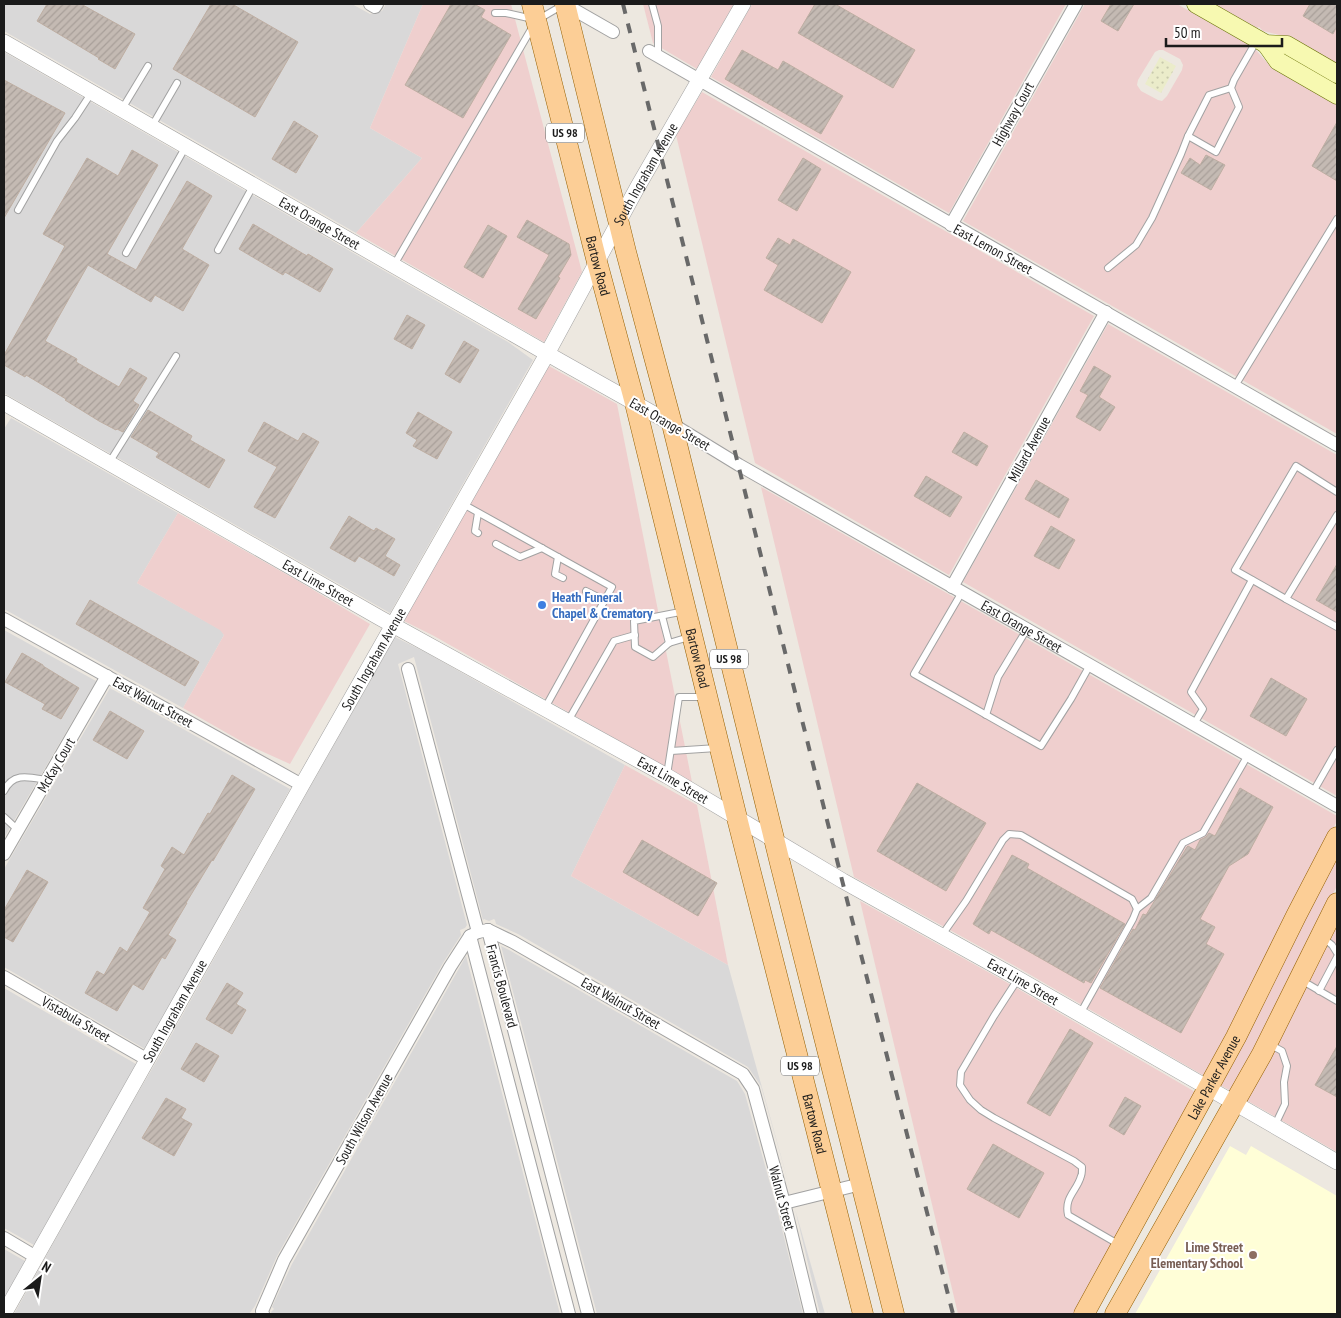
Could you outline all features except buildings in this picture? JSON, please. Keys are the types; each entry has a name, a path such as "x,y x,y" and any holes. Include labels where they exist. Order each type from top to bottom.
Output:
{"main road":[{"name":"US 98","path":"564,4 618,221 672,424 774,840 894,1314"},
{"path":"1196,4 1262,42 1278,61 1337,95"},
{"name":"Bartow Road","path":"535,12 863,1314"},
{"path":"1262,42 1287,45 1337,74"},
{"name":"Lake Parker Avenue","path":"1084,1314 1236,1038 1337,837"},
{"path":"1115,1314 1268,1044 1337,903"}],"street":[{"path":"370,4 375,7 377,4"},
{"path":"564,4 613,32"},
{"name":"South Ingraham Avenue","path":"4,1314 547,354 618,221 743,4"},
{"name":"Highway Court","path":"951,225 1076,4"},
{"name":"East Orange Street","path":"4,42 672,424 739,465 1337,806"},
{"name":"East Lemon Street","path":"654,54 1337,445"},
{"name":"Millard Avenue","path":"957,589 1106,312"},
{"name":"East Lime Street","path":"6,408 108,463 393,625 667,776 843,881 1080,1014 1337,1162"},
{"name":"East Walnut Street","path":"4,619 302,785"},
{"name":"Francis Boulevard","path":"408,669 478,933 546,1155 588,1314"},
{"name":"McKay Court","path":"4,854 107,676"},
{"name":"East Walnut Street","path":"478,933 513,942 722,1061 743,1074 748,1082"},
{"name":"Francis Boulevard","path":"478,933 528,1160 569,1314"},
{"name":"South Wilson Avenue","path":"261,1313 284,1260 450,967 478,933"},
{"name":"Vistabula Street","path":"4,977 148,1060"},
{"name":"Walnut Street","path":"748,1082 753,1089 812,1314"},
{"path":"528,1160 546,1155"},
{"path":"784,1203 861,1184"},
{"path":"4,1238 36,1257"}],"lane":[{"path":"496,13 535,12 564,4"},
{"path":"652,4 658,26 654,54"},
{"path":"394,265 535,12"},
{"path":"1188,136 1216,152 1239,107 1231,88 1234,80 1262,42"},
{"path":"121,110 148,66"},
{"path":"152,127 177,83"},
{"path":"1108,268 1136,244 1152,218 1188,136 1209,95 1231,88"},
{"path":"18,210 57,141 76,118 92,92"},
{"path":"126,253 186,146"},
{"path":"218,250 254,185"},
{"path":"1234,386 1337,220"},
{"path":"108,463 176,356"},
{"path":"1337,492 1296,466 1235,570 1337,628"},
{"path":"462,504 612,587 545,708"},
{"path":"478,513 474,531 478,533"},
{"path":"1286,599 1337,515"},
{"path":"496,544 520,557 542,548"},
{"path":"558,557 555,574 563,578"},
{"path":"1194,724 1203,709 1191,692 1252,580"},
{"path":"957,589 914,674 1041,746 1072,699 1090,666"},
{"path":"586,591 604,600"},
{"path":"686,611 634,621 635,648 653,657 669,643 692,636"},
{"path":"662,616 669,643"},
{"path":"986,715 998,678 1027,629"},
{"path":"568,721 614,640 635,636"},
{"path":"667,776 679,697 707,697"},
{"path":"671,751 720,748"},
{"path":"1312,792 1337,750"},
{"path":"1080,1014 1129,927 1137,909 1151,898 1183,843 1202,833 1248,755"},
{"path":"4,791 7,784 12,780 29,777 47,780"},
{"path":"4,817 18,830"},
{"path":"942,936 1003,840 1009,834 1021,835 1132,899 1137,909"},
{"path":"1321,936 1332,945 1337,953"},
{"path":"1319,991 1337,958"},
{"path":"1018,979 961,1072 960,1085 970,1100 981,1110 1082,1167 1082,1175 1066,1207 1068,1215 1121,1246"},
{"path":"1300,979 1337,1001"},
{"path":"1268,1044 1282,1052 1287,1066 1284,1082 1285,1104 1274,1126"}],"shaded area":[{"path":"4,4 352,4 370,14 382,11 386,4 423,4 370,128 422,158 356,233 4,31"},
{"path":"423,4 511,4 582,272 544,342 356,233 422,158 370,128"},
{"path":"643,4 734,4 697,69 653,43"},
{"path":"752,4 1066,4 949,213 711,77"},
{"path":"1085,4 1177,4 1248,44 1273,69 1337,105 1337,434 963,221","holes":["1163,50 1180,59 1183,65 1167,96 1162,101 1141,91 1137,85 1138,80 1155,52"]},
{"path":"1214,4 1337,4 1337,64 1291,38 1263,31 1259,27 1257,28"},
{"path":"4,52 508,342 533,360 390,613 4,393"},
{"path":"1160,57 1176,66 1161,93 1145,84"},
{"path":"702,92 1094,316 949,575 755,463 676,135"},
{"path":"1108,324 1337,455 1337,796 963,582"},
{"path":"549,366 617,404 692,782 434,636 404,621"},
{"path":"11,418 178,513 137,583 221,630 224,635 183,708 4,609 4,429"},
{"path":"761,487 1337,816 1337,821 1206,1077 1015,966 854,877"},
{"path":"178,513 370,624 290,764 248,745 183,708 224,635 220,630 137,583"},
{"path":"4,630 96,681 4,838"},
{"path":"395,637 625,765 571,876 728,965 791,1192 761,1086 748,1067 518,934 496,924 494,919 489,921 483,920 414,657 398,664 467,925 460,930 461,935 443,963 277,1256 255,1306 249,1314 14,1314 115,1132"},
{"path":"110,688 290,789 145,1049 4,967 4,869"},
{"path":"625,765 697,805 728,965 571,876"},
{"path":"1337,855 1337,886 1233,1092 1220,1085"},
{"path":"860,901 1006,982 1197,1093 1074,1314 958,1314"},
{"path":"1337,922 1337,1152 1246,1100"},
{"path":"501,946 737,1081 745,1094 776,1205 803,1314 597,1314"},
{"path":"466,956 560,1314 272,1314 271,1312 274,1309 272,1307 292,1264"},
{"path":"4,988 136,1064 34,1245 4,1228"},
{"name":"Lime Street Elementary School","path":"1230,1146 1246,1155 1251,1146 1337,1196 1337,1314 1135,1314"},
{"path":"795,1209 825,1314 820,1314"},
{"path":"4,1249 25,1261 4,1299"}],"railway":[{"path":"623,4 846,896 953,1314"}],"place":[{"name":"Heath Funeral Chapel & Crematory","path":"542,605"},
{"name":"Lime Street Elementary School","path":"1253,1255"}]}
